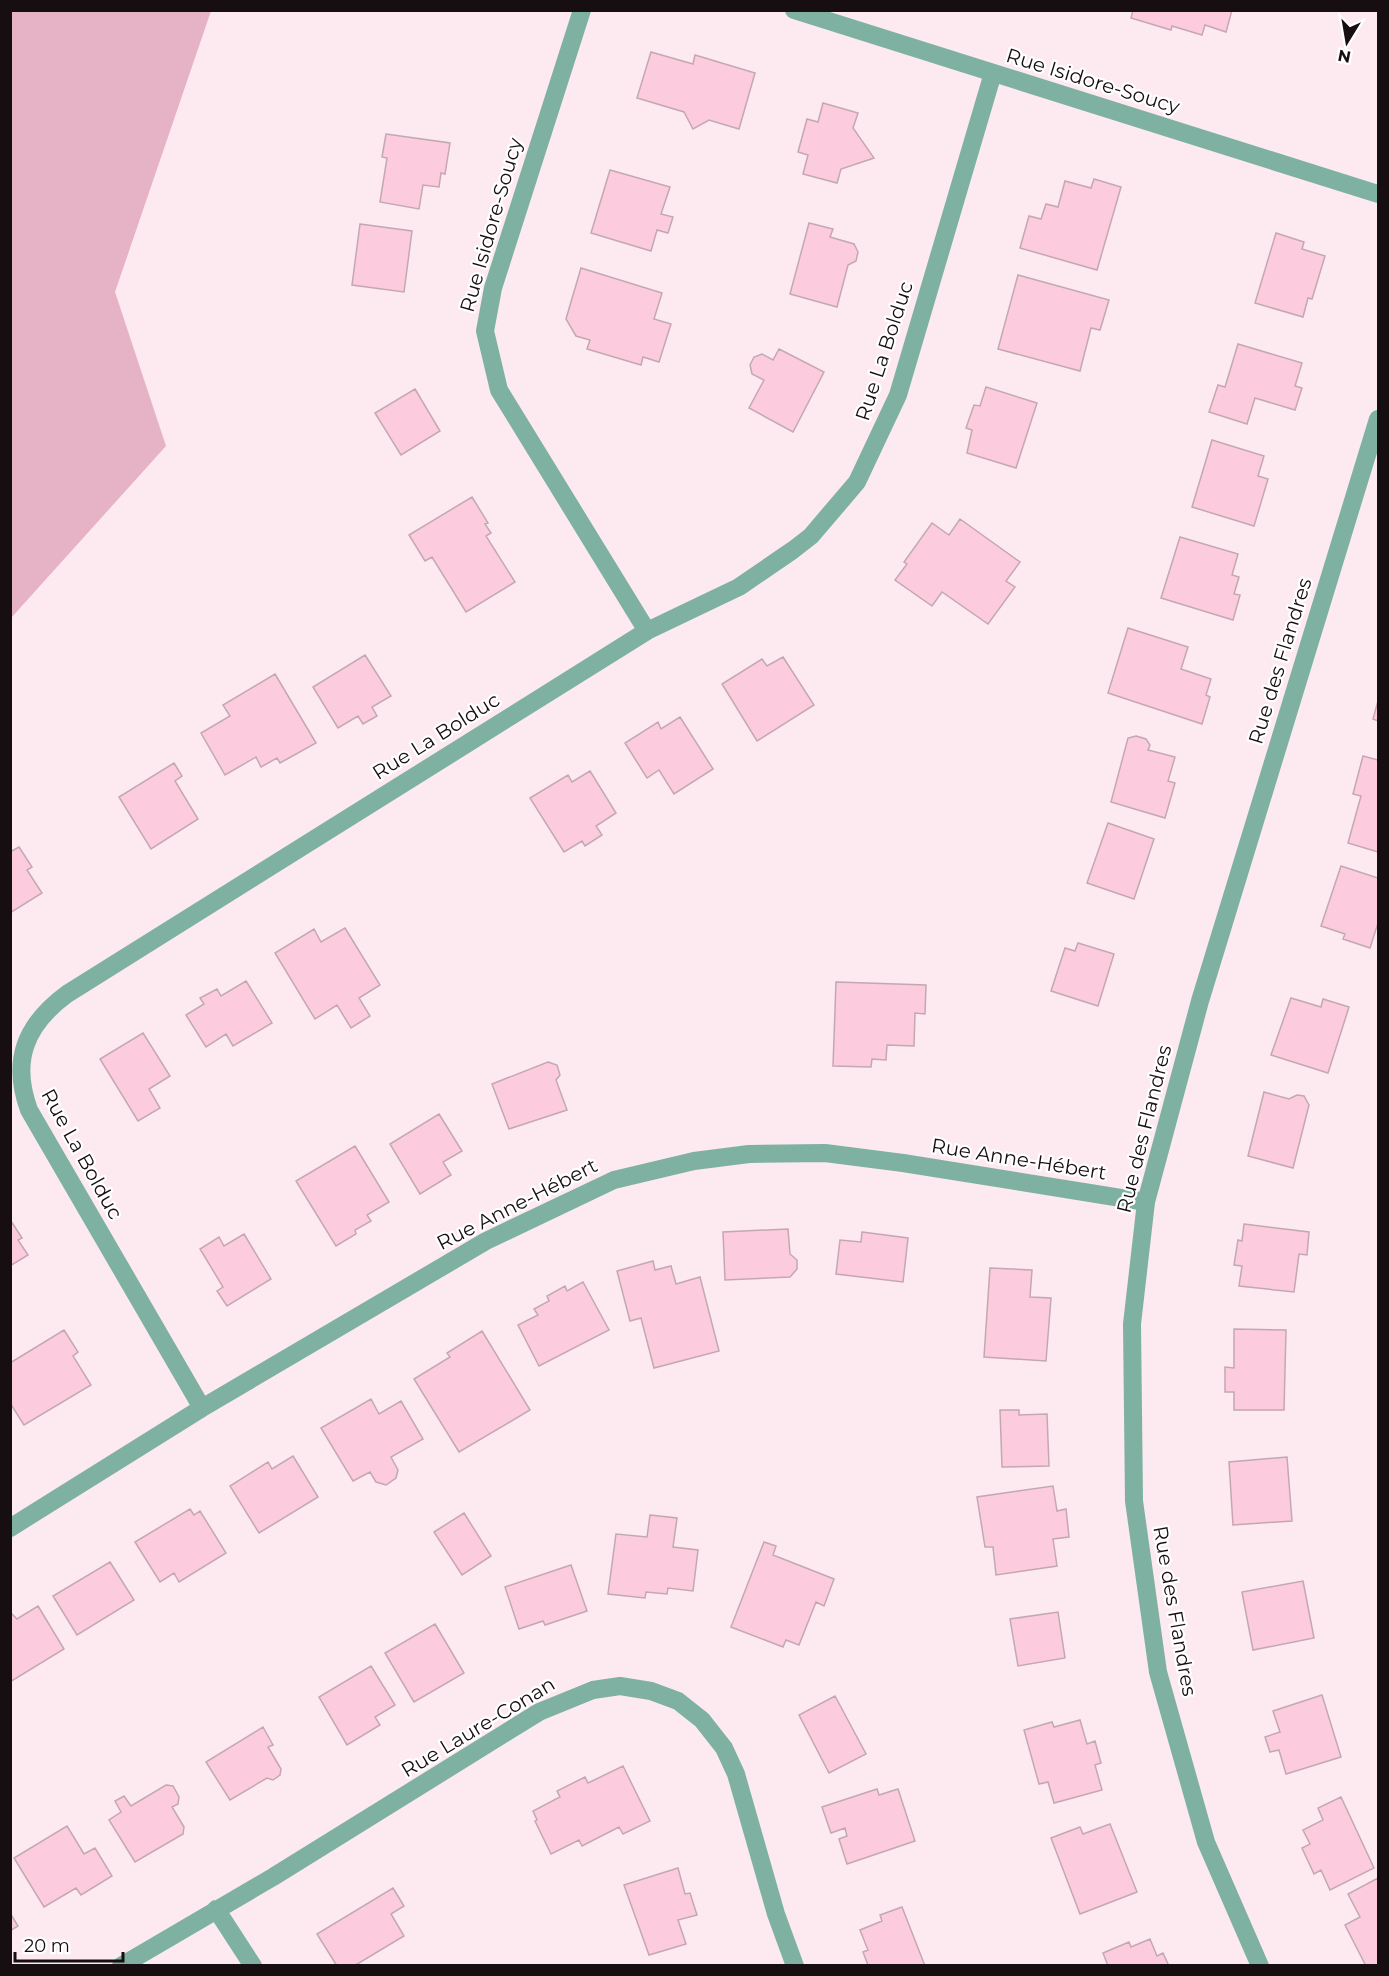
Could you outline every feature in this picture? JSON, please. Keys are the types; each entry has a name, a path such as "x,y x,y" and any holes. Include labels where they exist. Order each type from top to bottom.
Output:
{"street":[{"name":"Rue Isidore-Soucy","path":"582,10 493,288 487,312 486,343 499,390 646,631"},
{"name":"Rue Isidore-Soucy","path":"794,10 1378,194"},
{"name":"Rue La Bolduc","path":"202,1408 29,1110 22,1090 21,1068 25,1043 50,1006 67,994 646,631 739,587 811,536 856,482 898,395 993,73"},
{"name":"Rue des Flandres","path":"1260,1965 1206,1842 1158,1672 1134,1501 1132,1324 1146,1202 1200,1000 1378,419"},
{"name":"Rue Anne-Hébert","path":"10,1528 202,1408 496,1236 614,1180 654,1169 748,1154 825,1153 903,1162 1146,1202"},
{"name":"Rue Laure-Conan","path":"121,1965 273,1877 539,1712 593,1690 620,1686 651,1691 678,1701 702,1720 724,1748 736,1774 776,1914 795,1965"},
{"path":"216,1909 253,1965"}],"shaded area":[{"path":"11,10 211,11 115,292 166,446 11,618"}],"building":[{"path":"1133,10 1232,10 1226,32 1205,25 1202,35 1172,26 1171,30 1131,18"},
{"path":"651,52 693,64 695,55 755,73 739,129 709,120 693,129 684,112 637,98"},
{"path":"823,103 858,113 853,128 874,158 841,169 837,183 803,174 808,155 798,152 807,119 818,122"},
{"path":"386,134 450,143 445,174 441,173 439,187 423,185 419,209 380,202 387,158 382,157"},
{"path":"610,170 670,187 661,214 673,217 668,233 657,230 651,251 591,233"},
{"path":"1094,179 1121,187 1097,270 1020,248 1029,216 1041,219 1046,204 1058,207 1065,181 1091,188"},
{"path":"809,223 833,229 830,237 854,244 858,252 856,261 848,265 837,307 790,294"},
{"path":"360,224 412,231 404,292 352,285"},
{"path":"1276,233 1304,242 1302,249 1325,256 1312,299 1308,298 1303,317 1255,303"},
{"path":"581,268 662,293 654,319 671,324 659,362 643,357 641,365 587,349 590,340 576,336 566,319"},
{"path":"1018,275 1109,300 1100,330 1091,328 1080,371 998,349"},
{"path":"1238,344 1302,363 1295,386 1302,388 1295,410 1255,398 1247,424 1209,412 1218,385 1225,387"},
{"path":"779,349 824,372 793,432 749,408 764,380 752,374 750,365 754,357 762,354 773,360"},
{"path":"986,387 1037,403 1016,468 967,453 972,430 966,428 974,405 980,406"},
{"path":"415,389 440,431 401,455 375,413"},
{"path":"1212,440 1264,456 1258,476 1268,479 1254,526 1192,507"},
{"path":"472,497 488,523 485,524 491,533 486,536 515,582 466,612 432,557 425,561 409,535"},
{"path":"960,519 1020,562 1006,581 1015,587 988,624 942,592 932,606 895,580 907,564 904,562 932,523 949,535"},
{"path":"1180,537 1238,554 1232,575 1239,577 1234,594 1240,595 1233,620 1161,598"},
{"path":"1128,628 1188,647 1181,669 1211,679 1206,695 1210,697 1202,724 1108,693"},
{"path":"365,655 391,696 372,707 377,716 363,724 358,716 338,728 313,687"},
{"path":"783,657 814,705 757,741 722,684 762,659 767,666"},
{"path":"275,674 316,743 280,763 277,758 261,767 256,757 225,775 201,733 230,716 223,705"},
{"path":"1378,701 1378,721 1373,719"},
{"path":"680,717 713,769 674,794 659,770 647,778 625,743 658,722 661,729"},
{"path":"1136,736 1146,739 1150,745 1148,750 1175,757 1168,781 1175,783 1165,818 1111,802 1128,738"},
{"path":"1363,756 1378,760 1378,852 1348,843 1361,796 1353,794"},
{"path":"174,763 182,776 175,781 198,819 151,849 119,797"},
{"path":"590,771 616,813 596,826 602,835 585,846 582,841 564,852 530,798 568,775 572,782"},
{"path":"1108,823 1154,839 1134,899 1087,883"},
{"path":"19,847 32,867 27,870 42,893 10,913 10,852"},
{"path":"1341,866 1378,878 1378,923 1370,948 1343,939 1345,934 1321,926"},
{"path":"345,928 380,985 359,998 370,1016 351,1028 337,1005 315,1019 275,953 314,929 321,942"},
{"path":"1078,943 1114,954 1098,1006 1051,991 1065,948 1075,951"},
{"path":"246,981 272,1023 233,1046 226,1034 206,1047 186,1015 204,1004 200,998 217,989 221,996"},
{"path":"836,982 926,985 925,1014 915,1013 914,1046 887,1045 886,1060 872,1059 871,1067 833,1066"},
{"path":"1291,998 1321,1007 1323,999 1349,1007 1328,1073 1271,1055"},
{"path":"143,1033 170,1076 149,1089 160,1108 138,1121 100,1059"},
{"path":"548,1062 557,1065 560,1075 556,1080 567,1110 509,1129 492,1084"},
{"path":"1264,1092 1289,1099 1297,1095 1304,1096 1309,1105 1293,1168 1248,1156"},
{"path":"439,1114 462,1151 443,1162 451,1175 420,1194 390,1144"},
{"path":"355,1146 389,1202 367,1215 371,1221 355,1230 356,1234 336,1246 296,1181"},
{"path":"11,1221 22,1238 18,1240 28,1255 10,1266"},
{"path":"1244,1224 1309,1232 1307,1255 1299,1254 1294,1292 1239,1286 1242,1266 1234,1265 1238,1240 1242,1241"},
{"path":"788,1229 790,1254 797,1260 797,1269 790,1277 725,1280 723,1232"},
{"path":"862,1232 908,1238 903,1282 836,1274 840,1240 861,1242"},
{"path":"244,1234 271,1279 227,1306 217,1291 223,1287 200,1249 219,1237 224,1246"},
{"path":"653,1261 655,1270 671,1266 676,1284 700,1277 719,1351 654,1368 641,1318 630,1321 617,1271"},
{"path":"990,1268 1032,1270 1030,1297 1051,1298 1046,1361 984,1357"},
{"path":"583,1282 609,1330 539,1366 518,1325 538,1315 534,1309 549,1301 547,1296 565,1286 567,1291"},
{"path":"1234,1329 1286,1330 1284,1410 1234,1410 1234,1392 1225,1392 1225,1367 1234,1368"},
{"path":"64,1330 78,1352 73,1356 91,1385 24,1425 10,1403 10,1363"},
{"path":"482,1331 530,1410 459,1452 414,1379 450,1357 447,1353"},
{"path":"371,1399 379,1414 401,1401 423,1439 391,1457 398,1470 396,1478 386,1485 376,1482 370,1472 353,1481 321,1428"},
{"path":"1000,1410 1019,1410 1019,1415 1047,1414 1049,1466 1002,1467"},
{"path":"293,1456 318,1497 259,1533 230,1486 268,1462 272,1469"},
{"path":"1287,1457 1292,1521 1233,1525 1229,1462"},
{"path":"1053,1486 1057,1511 1066,1509 1069,1537 1053,1539 1057,1566 996,1575 993,1547 985,1547 977,1497"},
{"path":"190,1509 194,1515 200,1511 226,1553 179,1582 174,1573 160,1582 135,1542"},
{"path":"464,1513 491,1556 462,1575 434,1532"},
{"path":"650,1515 677,1518 673,1547 698,1550 693,1591 668,1588 667,1594 646,1592 645,1598 608,1594 616,1534 647,1537"},
{"path":"764,1542 776,1546 773,1555 834,1579 824,1606 816,1602 799,1645 786,1640 783,1647 731,1627"},
{"path":"110,1562 134,1600 77,1635 53,1596"},
{"path":"571,1565 587,1611 545,1625 543,1621 519,1629 505,1587"},
{"path":"1303,1581 1314,1638 1253,1650 1242,1592"},
{"path":"38,1606 64,1649 10,1682 10,1612 17,1619"},
{"path":"1058,1612 1065,1658 1018,1666 1010,1619"},
{"path":"435,1624 464,1673 414,1702 385,1653"},
{"path":"371,1666 395,1705 375,1717 380,1725 347,1745 319,1697"},
{"path":"1322,1695 1341,1757 1286,1774 1279,1750 1270,1752 1265,1737 1280,1732 1273,1711"},
{"path":"835,1696 866,1754 829,1773 799,1715"},
{"path":"1080,1720 1087,1744 1095,1741 1101,1763 1095,1765 1102,1790 1054,1803 1048,1782 1039,1784 1024,1730 1052,1722 1054,1727"},
{"path":"263,1727 273,1745 268,1747 281,1769 280,1775 273,1780 267,1778 230,1800 206,1762"},
{"path":"623,1766 650,1821 623,1834 619,1827 582,1846 579,1840 551,1854 535,1821 537,1820 533,1811 560,1797 557,1791 585,1777 588,1783"},
{"path":"166,1785 173,1786 179,1797 178,1804 172,1807 184,1827 183,1834 135,1862 109,1820 121,1812 115,1801 124,1796 131,1806"},
{"path":"877,1789 879,1795 898,1789 915,1841 847,1864 839,1839 847,1836 845,1828 831,1833 822,1807"},
{"path":"1341,1797 1374,1868 1330,1890 1321,1870 1314,1874 1302,1848 1310,1844 1303,1830 1323,1820 1318,1808"},
{"path":"1110,1824 1137,1892 1080,1914 1051,1838 1080,1827 1083,1834"},
{"path":"67,1826 84,1854 95,1848 112,1876 81,1895 76,1888 44,1907 14,1858"},
{"path":"678,1868 685,1894 690,1893 697,1915 678,1920 686,1944 649,1955 624,1885"},
{"path":"1378,1878 1378,1966 1366,1966 1345,1925 1360,1917 1348,1894"},
{"path":"393,1888 404,1906 391,1914 404,1936 354,1966 337,1966 317,1934"},
{"path":"902,1907 925,1966 868,1965 863,1952 868,1950 860,1930 882,1921 880,1915"},
{"path":"10,1913 18,1926 10,1931"},
{"path":"1150,1939 1157,1956 1163,1953 1169,1966 1108,1966 1103,1953 1129,1942 1131,1947"}]}
